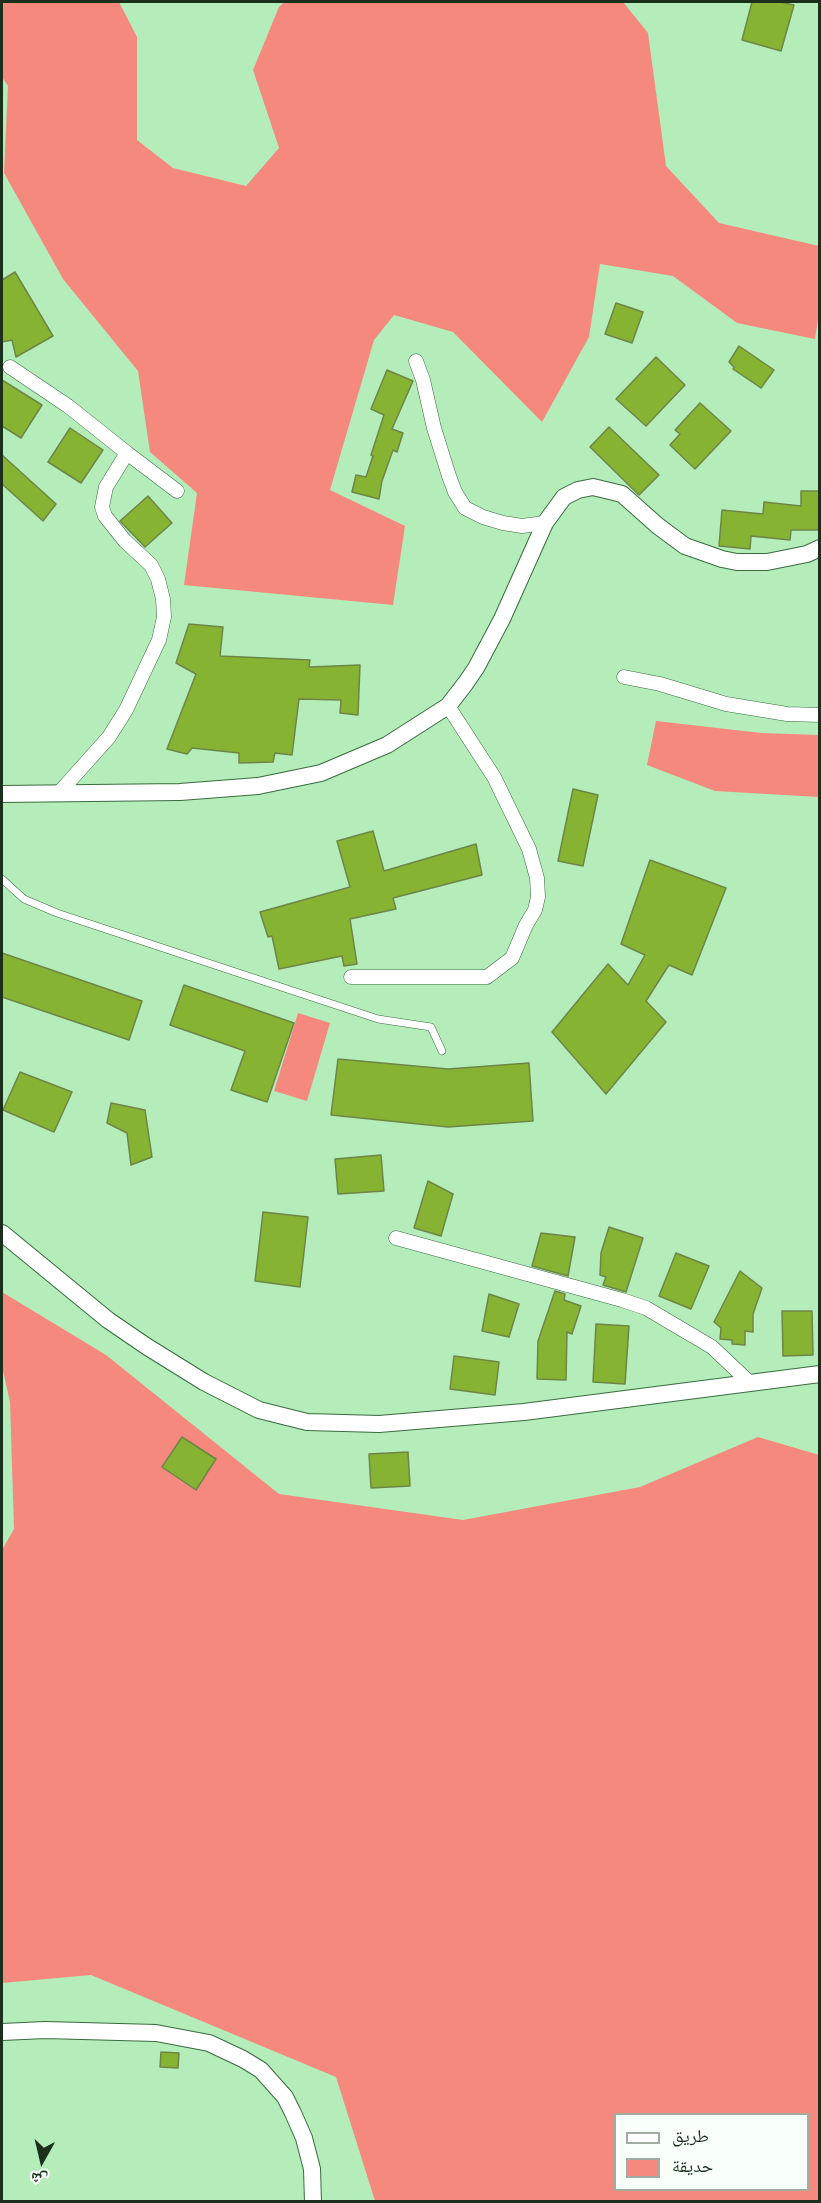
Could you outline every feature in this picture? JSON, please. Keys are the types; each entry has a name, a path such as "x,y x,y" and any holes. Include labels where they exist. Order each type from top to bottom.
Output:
{"street":[{"path":"416,361 449,476 465,508 503,523 522,525 545,523"},
{"path":"10,367 68,406 177,491"},
{"path":"58,794 109,737 126,710 159,640 164,617 158,579 151,566 125,541 105,516 102,507 106,487 127,453"},
{"path":"2,794 227,789 258,786 296,779 344,765 387,745 448,706 476,668 502,620 545,523 564,497 578,490 593,487 622,494 685,546 722,559 737,562 767,562 807,554 819,548"},
{"path":"624,677 660,684 726,704 787,714 819,715"},
{"path":"351,977 487,977 512,958 526,924 535,910 538,897 537,878 529,849 494,777 448,706"},
{"path":"2,1233 108,1320 184,1370 260,1410 307,1422 379,1424 512,1413 819,1374"},
{"path":"396,1238 646,1308 712,1347 750,1383"},
{"path":"2,2031 156,2032 209,2043 243,2059 266,2075 285,2097 293,2113 304,2138 312,2169 313,2202"}],"lane":[{"path":"2,879 24,899 57,913 378,1019 431,1027 442,1051"}],"green space":[{"path":"2,2 119,2 137,37 137,140 173,168 246,186 279,148 253,70 279,7 284,2 623,2 648,33 666,166 719,223 819,246 819,312 815,339 737,323 673,276 600,264 589,337 542,422 453,332 394,315 374,340 330,490 405,526 393,605 184,585 197,493 150,452 138,371 63,279 4,173 8,86 2,77"},
{"path":"656,721 761,733 819,735 819,797 715,791 647,765"},
{"path":"298,1013 330,1023 307,1101 274,1091"},
{"path":"2,1292 106,1355 279,1494 463,1520 640,1487 758,1437 819,1455 819,2201 375,2201 336,2077 91,1975 2,1983 2,1550 14,1529 10,1402 2,1366"}],"building":[{"path":"752,2 780,2 794,5 781,51 742,40"},
{"path":"15,272 53,336 16,357 12,340 2,342 2,280"},
{"path":"616,303 643,312 632,343 605,334"},
{"path":"739,346 774,370 761,388 733,369 734,367 729,362"},
{"path":"656,357 685,385 646,426 616,399"},
{"path":"387,370 413,381 392,429 403,433 397,452 393,450 382,481 379,499 352,492 356,475 366,477 373,456 371,455 384,415 371,409"},
{"path":"2,380 42,405 21,438 2,426"},
{"path":"700,403 731,431 695,469 670,445 680,434 675,430"},
{"path":"609,427 659,475 639,495 590,447"},
{"path":"70,428 103,450 81,483 48,462"},
{"path":"2,455 56,504 43,521 2,484"},
{"path":"801,491 819,491 819,530 791,530 790,540 751,536 750,549 719,546 722,510 763,514 764,502 801,506"},
{"path":"148,496 172,523 145,547 120,521"},
{"path":"189,624 223,627 220,656 310,660 309,667 360,665 358,715 340,713 341,700 299,699 292,755 275,753 273,762 239,763 239,753 192,748 187,754 167,749 196,674 176,663"},
{"path":"573,789 598,795 583,866 558,861"},
{"path":"373,831 384,871 476,844 482,875 393,898 396,909 350,919 357,964 344,966 342,956 279,969 272,936 268,937 260,912 350,887 337,841"},
{"path":"650,860 726,888 692,975 669,965 646,1001 666,1022 606,1094 552,1032 608,964 628,985 645,955 621,944"},
{"path":"2,953 142,1001 129,1040 2,997"},
{"path":"184,985 294,1023 267,1102 231,1090 245,1051 170,1025"},
{"path":"338,1059 448,1069 529,1063 533,1121 448,1127 331,1115"},
{"path":"20,1072 72,1092 54,1132 3,1110"},
{"path":"111,1103 145,1110 152,1157 131,1165 127,1133 107,1123"},
{"path":"381,1155 384,1191 338,1194 335,1159"},
{"path":"428,1181 453,1194 441,1236 414,1228"},
{"path":"263,1212 308,1217 300,1287 255,1281"},
{"path":"609,1227 643,1238 626,1292 603,1285 606,1277 600,1275 601,1253"},
{"path":"541,1233 575,1237 568,1276 532,1266"},
{"path":"676,1253 709,1266 691,1309 659,1296"},
{"path":"740,1271 762,1288 753,1314 753,1332 745,1331 745,1345 732,1344 732,1340 720,1339 721,1328 714,1322"},
{"path":"555,1291 565,1294 564,1300 581,1306 572,1334 567,1332 566,1380 537,1379 538,1341"},
{"path":"489,1294 519,1304 509,1337 482,1331"},
{"path":"782,1311 812,1311 813,1355 783,1356"},
{"path":"596,1324 629,1326 625,1384 593,1382"},
{"path":"454,1356 499,1362 495,1395 450,1389"},
{"path":"182,1437 216,1459 196,1490 162,1467"},
{"path":"408,1452 410,1486 371,1488 369,1454"},
{"path":"161,2052 179,2053 178,2068 160,2067"}]}
